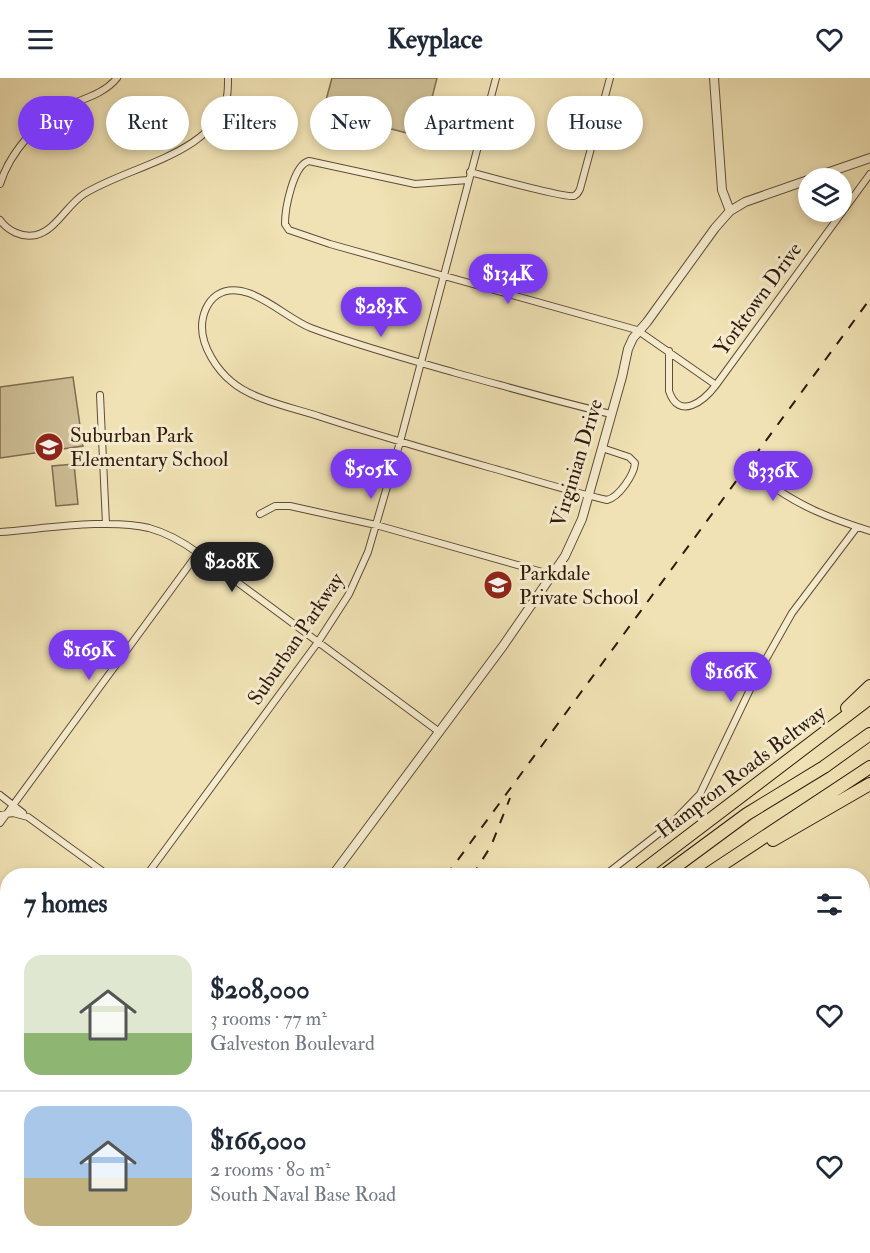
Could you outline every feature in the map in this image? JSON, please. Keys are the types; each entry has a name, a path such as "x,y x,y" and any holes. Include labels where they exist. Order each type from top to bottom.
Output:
{"highway":[{"path":"808,746 870,687"},
{"name":"Hampton Roads Beltway","path":"647,868 870,698"},
{"path":"726,831 747,814 824,767 870,734"},
{"path":"674,868 726,831 870,740"},
{"path":"847,783 870,761"},
{"path":"717,868 870,767"},
{"path":"728,868 758,848 870,784"}],"street":[{"path":"0,184 15,155 45,120 70,105 105,89 117,78"},
{"path":"0,220 8,229 22,235 30,236 43,232 85,194 108,181 188,147 205,135 223,108 227,97 228,78"},
{"name":"Suburban Parkway","path":"152,868 318,642 349,594 359,573 376,525 400,442 496,78"},
{"path":"470,172 561,194 575,195 580,189 610,78"},
{"path":"714,78 722,190 730,211"},
{"name":"Virginian Drive","path":"841,168 870,158"},
{"name":"Yorktown Drive","path":"468,180 415,184 311,161 303,162 287,201 284,221 289,230 330,244 576,311 639,331 716,385"},
{"name":"Yorktown Drive","path":"669,351 671,396 678,403 688,406 695,405 707,397 870,174"},
{"name":"Virginian Drive","path":"338,868 502,646 553,574 576,534 602,448 627,349 639,331 730,211 753,198 798,183"},
{"path":"602,448 629,457 633,460 635,467 615,497 607,500 400,442 274,402 233,384 215,363 202,332 204,313 214,298 229,290 243,290 311,328 421,363 611,414"},
{"path":"100,395 106,524"},
{"path":"764,480 814,512 870,531"},
{"path":"260,514 275,506 290,506 376,525 553,574"},
{"path":"0,532 106,524 134,525 160,532 182,542 198,553 438,731"},
{"path":"614,868 672,823 691,806 700,794 757,675 792,613 857,527"},
{"path":"0,823 3,814 13,805 198,553"},
{"path":"0,795 98,868"},
{"path":"3,814 21,814 28,817"}],"shaded area":[{"path":"332,78 437,78 432,96 404,96 404,132 392,129 392,96 327,96"},
{"path":"73,377 83,446 0,458 0,387"},
{"path":"74,464 78,504 56,506 52,466"}],"railway":[{"path":"452,868 870,299"},
{"path":"477,868 491,846 510,798"}],"place":[{"name":"Suburban Park Elementary School","path":"49,447"},
{"name":"Parkdale Private School","path":"498,585"}]}
